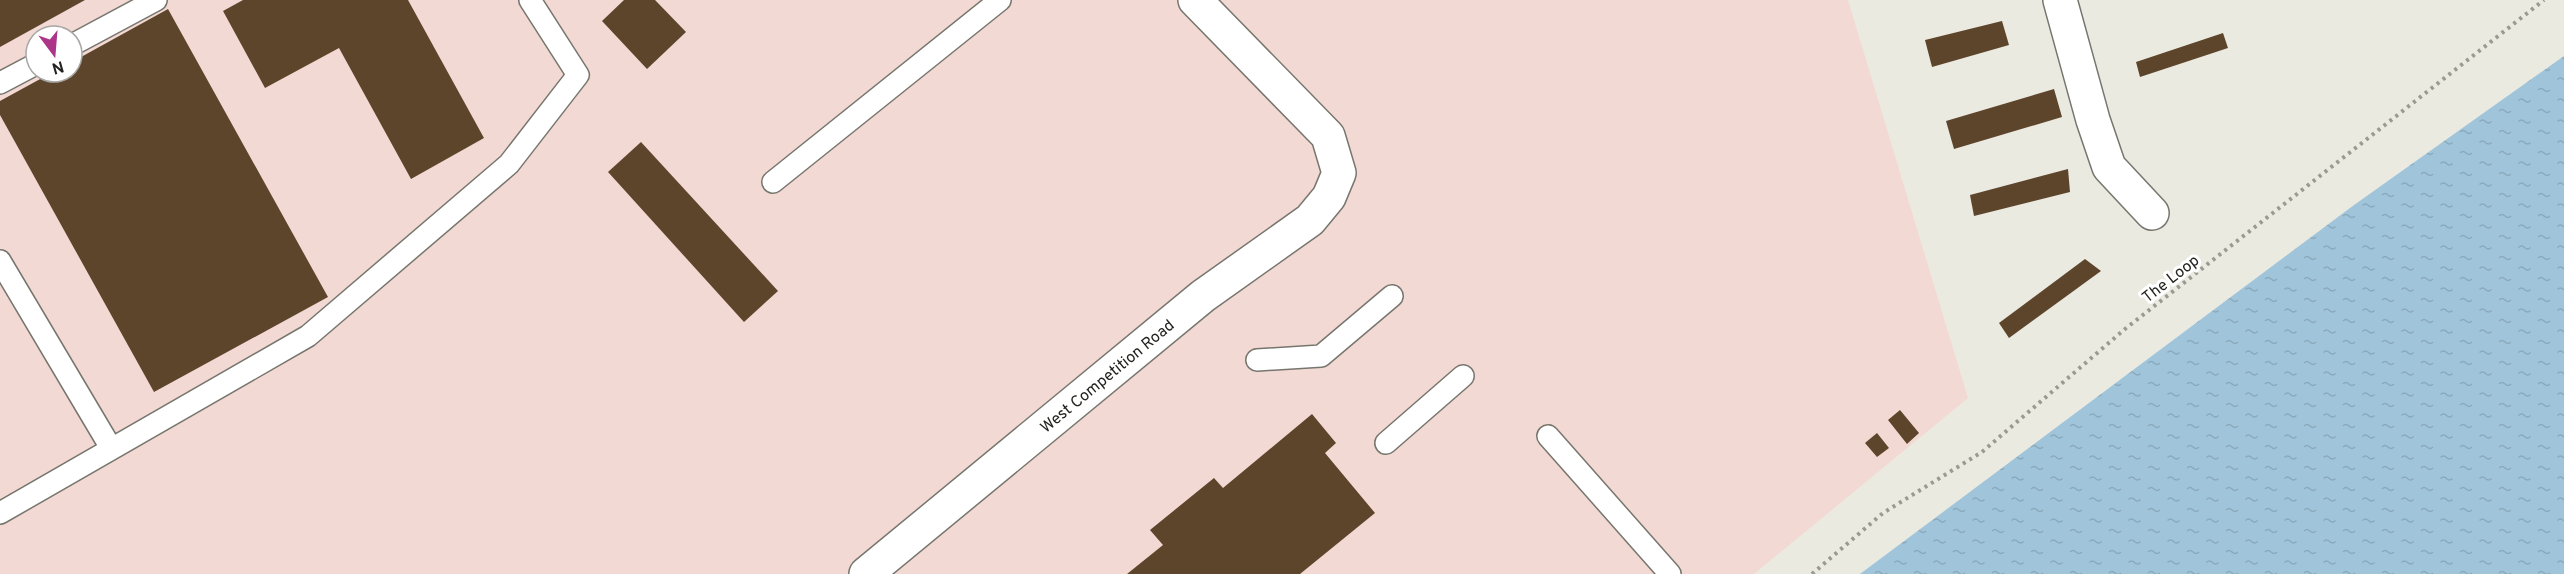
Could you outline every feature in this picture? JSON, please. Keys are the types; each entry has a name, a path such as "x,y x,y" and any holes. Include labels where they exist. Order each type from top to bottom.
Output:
{"street":[{"path":"2060,0 2093,120 2109,167 2152,213"},
{"name":"West Competition Road","path":"866,574 1203,296 1310,220 1329,197 1339,173 1328,136 1207,4"}],"lane":[{"path":"84,39 156,0"},
{"path":"0,513 308,336 509,164 578,75 530,0"},
{"path":"773,182 1000,0"},
{"path":"0,83 24,70"},
{"path":"0,261 111,448"},
{"path":"1257,360 1321,356 1392,296"},
{"path":"1386,443 1463,376"},
{"path":"1548,436 1670,574"}],"path":[{"name":"The Loop","path":"1812,574 1883,513 1982,452 2125,329 2544,0"}],"shaded area":[{"path":"0,0 1848,0 1968,398 1754,574 0,574"}],"water":[{"path":"2564,56 2564,574 1860,574 2354,205"}],"building":[{"path":"0,0 85,0 42,24 24,24 24,34 0,47"},
{"path":"243,0 408,0 484,138 411,179 339,48 265,88 223,11"},
{"path":"624,0 655,0 686,32 647,69 602,21"},
{"path":"168,9 328,297 154,392 0,115 0,101 31,84 84,84 84,55"},
{"path":"2002,21 2009,45 1932,67 1925,40"},
{"path":"2223,33 2228,48 2140,77 2136,62"},
{"path":"2054,89 2062,117 1954,149 1946,121"},
{"path":"641,142 778,291 744,322 608,172"},
{"path":"2068,169 2070,192 1974,216 1970,195"},
{"path":"2085,259 2101,271 2009,338 1999,323"},
{"path":"1900,410 1919,433 1907,444 1888,420"},
{"path":"1312,414 1336,443 1325,453 1375,513 1300,574 1127,574 1163,545 1150,530 1214,478 1223,488"},
{"path":"1877,433 1889,448 1877,457 1865,443"}]}
